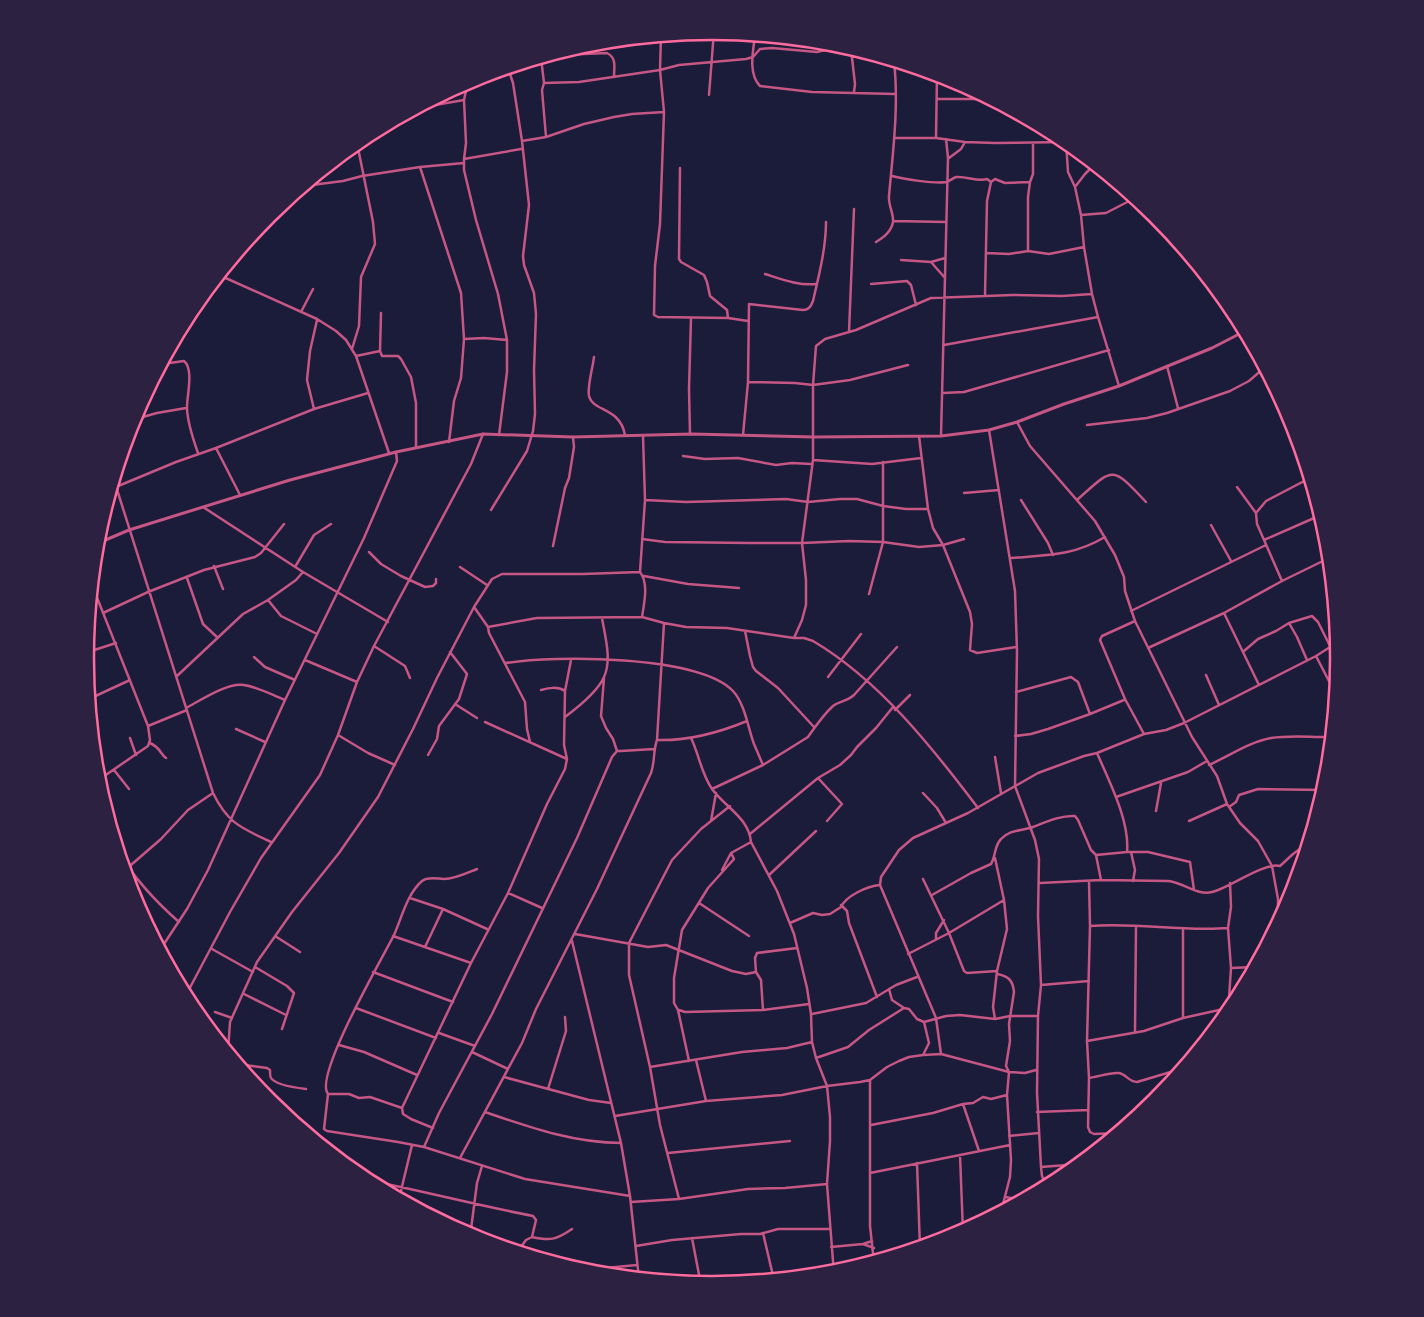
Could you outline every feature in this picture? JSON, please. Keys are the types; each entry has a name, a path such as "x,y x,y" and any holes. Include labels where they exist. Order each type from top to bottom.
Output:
{"street":[{"path":"709,94 714,40"},
{"path":"754,41 752,57 753,76 760,86 812,92 895,94"},
{"path":"661,42 660,70 664,112 660,224 655,266 654,315 658,317 728,318 748,321"},
{"path":"544,83 579,82 660,70 679,65 746,59 752,57 760,49 772,48 817,52 824,50"},
{"path":"582,54 607,53 612,56 614,61 614,77"},
{"path":"852,57 854,92"},
{"path":"542,66 546,137"},
{"path":"876,242 889,232 893,221 888,198 892,176 894,138 894,68"},
{"path":"491,510 527,451 533,431 535,414 536,314 534,293 524,265 523,256 529,206 522,142 510,74"},
{"path":"936,138 937,83"},
{"path":"466,91 464,100 466,143 464,170 476,220 498,294 507,340 507,372 499,435"},
{"path":"937,99 973,98"},
{"path":"437,105 464,100"},
{"path":"522,142 614,117 664,112"},
{"path":"894,138 936,138 965,142 1053,142"},
{"path":"941,436 946,278 948,158 946,139"},
{"path":"948,158 961,149 965,142"},
{"path":"1028,252 1033,143"},
{"path":"464,158 522,149"},
{"path":"352,348 359,326 361,277 374,247 373,222 358,152"},
{"path":"1067,152 1068,172 1075,187 1081,215 1092,294 1120,386"},
{"path":"314,185 420,167 464,163"},
{"path":"420,167 461,293 464,339 461,378 454,401 449,442"},
{"path":"680,168 679,259 704,275 710,296 727,310 728,318"},
{"path":"1075,187 1090,169"},
{"path":"892,176 947,182 955,177 978,181 987,179 991,182"},
{"path":"991,182 995,179 1005,183 1030,182"},
{"path":"985,296 987,201 991,182"},
{"path":"1081,215 1106,213 1129,201"},
{"path":"849,332 854,209"},
{"path":"893,221 946,222"},
{"path":"743,436 748,382 749,304 807,310 813,301 826,245 826,222"},
{"path":"986,253 1009,254 1028,252 1049,254 1084,247"},
{"path":"901,260 931,262 945,258"},
{"path":"931,262 946,278"},
{"path":"765,274 787,281 809,285 816,284"},
{"path":"225,277 317,319 346,340 356,356 389,453"},
{"path":"871,284 907,281 911,285 916,305"},
{"path":"301,312 313,289"},
{"path":"794,638 806,605 806,580 802,543 813,460 813,385 816,346 824,340 849,332 931,298 1092,294"},
{"path":"381,313 380,351 382,356 398,356 410,377 416,402 416,447"},
{"path":"944,345 1098,317"},
{"path":"690,435 691,318"},
{"path":"314,409 307,380 310,350 317,319"},
{"path":"105,540 130,530 240,495 389,453 483,434 573,437 690,435 814,437 941,436 989,430 1018,422 1064,404 1120,386 1212,348 1239,334"},
{"path":"464,339 507,340"},
{"path":"943,393 964,392 1108,350"},
{"path":"356,356 380,351"},
{"path":"594,357 588,392 589,398 592,402 617,417 624,430 625,437"},
{"path":"169,363 184,361 187,363 189,388 187,408 198,453"},
{"path":"748,382 813,385 850,380 908,365"},
{"path":"1167,365 1178,408"},
{"path":"1087,425 1147,418 1230,391 1249,381 1260,372"},
{"path":"118,486 198,453 216,448 314,409 368,393"},
{"path":"143,417 187,408"},
{"path":"1018,422 1030,446 1076,500 1086,508 1105,537 1124,577 1124,591 1135,621 1184,722 1221,785 1228,805 1240,823 1258,841 1272,866 1279,905"},
{"path":"989,430 1015,591 1015,786 1031,828 1039,859 1038,916 1041,985 1038,1016 1037,1112 1040,1167 1045,1180"},
{"path":"190,989 230,912 271,842 320,775 338,735 357,682 374,646 471,464 483,434"},
{"path":"918,435 928,509 933,528 943,545 970,612 972,624 970,650 976,653 1016,647"},
{"path":"640,572 645,500 643,436"},
{"path":"553,546 564,488 569,478 574,447 573,437"},
{"path":"216,448 240,495"},
{"path":"164,945 179,922 208,870 265,742 364,538 397,461 396,452"},
{"path":"684,456 705,459 738,458 776,465 792,463 812,464"},
{"path":"813,460 855,464 922,458"},
{"path":"869,594 883,542 883,462"},
{"path":"1076,500 1101,479 1115,474 1130,485 1146,502"},
{"path":"1256,514 1266,501 1304,481"},
{"path":"1237,487 1256,514 1257,524 1282,581"},
{"path":"964,493 999,490"},
{"path":"117,491 213,793 230,819 239,826 271,842"},
{"path":"645,500 686,502 786,499 808,502 840,498 857,499 883,506 906,509 928,509"},
{"path":"1021,500 1048,543 1053,555"},
{"path":"204,507 303,572 388,622"},
{"path":"1264,540 1314,518"},
{"path":"103,613 148,592 214,566 250,559 261,553 284,524"},
{"path":"295,567 314,535 331,524"},
{"path":"1211,525 1230,561"},
{"path":"1011,558 1053,555 1082,549 1105,537"},
{"path":"642,539 664,542 802,543 849,541 883,542 919,547 943,545 964,539"},
{"path":"1131,611 1266,545"},
{"path":"369,552 381,564 429,588 436,583 436,579"},
{"path":"1148,648 1224,614 1282,581 1322,561"},
{"path":"214,566 223,589"},
{"path":"460,567 487,585"},
{"path":"177,676 243,614 268,600 296,580 303,572"},
{"path":"228,1044 229,1027 232,1018 257,962 339,853 378,797 450,652 474,607 492,579 502,574 640,572 644,576 688,584 739,588"},
{"path":"642,617 645,598 644,576"},
{"path":"187,578 203,624 218,638"},
{"path":"97,598 148,726 150,743 105,776"},
{"path":"268,600 281,616 317,634"},
{"path":"474,607 488,627 489,633 525,702 530,742"},
{"path":"1224,614 1244,651 1259,685"},
{"path":"1244,651 1258,639 1289,623 1314,616 1330,645"},
{"path":"488,627 537,618 642,617 686,627 717,627 804,638 813,641 866,680 894,708 940,758 978,808"},
{"path":"602,618 608,659 602,692 601,716 613,739 617,752"},
{"path":"1135,621 1102,636 1100,640 1125,699 1144,734"},
{"path":"460,1158 508,1069 648,781 654,763 654,749 657,740 664,623"},
{"path":"1289,623 1307,660"},
{"path":"746,631 753,667 759,674 778,688 814,727"},
{"path":"828,677 842,661 860,634"},
{"path":"94,650 116,643"},
{"path":"374,646 405,666 410,678"},
{"path":"941,1054 936,1018 880,885 881,877 905,843 936,826 978,808 1038,773 1097,753 1144,734 1166,730 1316,656 1330,646"},
{"path":"712,789 763,765 808,737 814,727 833,707 854,695 897,647"},
{"path":"428,755 437,739 439,726 462,691 467,674 450,652"},
{"path":"1316,656 1329,684"},
{"path":"254,657 265,667 285,674 295,680"},
{"path":"506,664 558,658 572,660 608,659 662,664 712,678 726,686 736,695 763,765"},
{"path":"304,660 357,682"},
{"path":"433,1128 410,1119 403,1114 402,1108 471,963 508,892 565,769 567,759 565,752 565,691 572,660"},
{"path":"1206,675 1219,705"},
{"path":"565,717 590,696 604,677"},
{"path":"1016,692 1071,677 1078,682 1090,714"},
{"path":"95,696 130,680"},
{"path":"148,726 187,709 216,692 238,685 248,686 285,700"},
{"path":"541,690 561,688 565,691"},
{"path":"750,834 818,778 840,765 852,755 857,746 894,708 910,695"},
{"path":"1015,736 1031,734 1090,714 1125,699"},
{"path":"455,704 477,718"},
{"path":"657,740 691,738 747,721"},
{"path":"485,722 567,759"},
{"path":"236,729 265,742"},
{"path":"338,735 395,766"},
{"path":"1209,765 1269,738 1282,736 1325,737"},
{"path":"130,738 136,755"},
{"path":"691,738 698,752 701,767 712,789 730,806 750,834 750,842 769,874 790,923 804,972 811,1014 812,1042 826,1086 830,1117 827,1184 833,1265"},
{"path":"150,743 159,748 166,758"},
{"path":"424,1147 443,1105 492,1014 584,822 612,757 617,752 654,749"},
{"path":"560,756 565,752"},
{"path":"1097,753 1116,798 1135,870 1133,880"},
{"path":"995,757 1001,793"},
{"path":"1116,798 1188,772 1207,761"},
{"path":"114,770 129,789"},
{"path":"818,778 842,804 827,821"},
{"path":"1156,811 1160,783"},
{"path":"1189,821 1236,802 1239,795 1258,789 1316,790"},
{"path":"129,866 161,839 188,810 213,793"},
{"path":"711,821 716,793"},
{"path":"923,793 937,808 946,823"},
{"path":"679,1199 664,1140 629,975 629,944 667,867 692,837 730,806"},
{"path":"932,895 971,872 992,864 994,854 1003,836 1047,821 1075,816 1091,850 1096,855 1101,880"},
{"path":"769,874 816,831"},
{"path":"689,1061 678,1010 674,1003 674,978 682,930 698,903 734,859 731,853 750,842"},
{"path":"1040,883 1101,880 1176,882 1194,890 1213,892 1250,874 1275,865 1280,866 1300,849"},
{"path":"1096,855 1148,852 1190,862 1194,890"},
{"path":"994,854 1004,900 1007,929 993,1001 995,1019"},
{"path":"477,869 450,879 426,878 422,880 410,898 393,936 348,1023 328,1072 325,1090 328,1094 324,1127 327,1131 424,1147 540,1182 630,1196"},
{"path":"132,871 158,903 179,922"},
{"path":"923,879 944,920 965,972 997,973 1007,976 1013,986 1008,1033 1010,1041 1006,1066 1009,1072 1007,1095 1010,1177 1004,1203"},
{"path":"1088,881 1090,926 1087,1041 1089,1078 1088,1127 1090,1132 1108,1134"},
{"path":"1229,998 1231,968 1228,928 1231,907 1230,883"},
{"path":"790,923 812,913 830,914 841,907 849,898 872,886 880,885"},
{"path":"508,892 542,908"},
{"path":"410,898 443,909 488,929"},
{"path":"908,954 949,933 1004,900"},
{"path":"698,903 749,936"},
{"path":"841,905 847,910 849,923 877,997"},
{"path":"425,947 443,909"},
{"path":"935,940 936,933 944,920"},
{"path":"1090,926 1118,925 1183,930 1228,928"},
{"path":"1135,1031 1136,926"},
{"path":"1183,930 1183,1018"},
{"path":"575,934 648,947 666,945 732,971 746,974 756,972"},
{"path":"275,936 300,952"},
{"path":"393,936 471,963"},
{"path":"571,940 621,1144 631,1202 638,1273"},
{"path":"763,1010 762,980 756,972 756,953 797,948"},
{"path":"212,949 253,972"},
{"path":"255,967 287,986 294,993 282,1029"},
{"path":"1231,968 1248,967"},
{"path":"373,972 453,1002"},
{"path":"811,1014 866,1003 896,985 918,977"},
{"path":"1041,985 1089,981"},
{"path":"889,989 892,1000 910,1010 917,1019 924,1022 936,1018 960,1015 995,1019 1010,1016 1038,1016"},
{"path":"244,994 286,1015"},
{"path":"678,1010 685,1012 763,1010 809,1004"},
{"path":"356,1008 436,1038"},
{"path":"816,1058 848,1047 868,1030 904,1008"},
{"path":"1087,1041 1135,1031 1144,1031 1183,1018 1221,1010"},
{"path":"215,1012 232,1018"},
{"path":"680,1020 685,1012"},
{"path":"548,1089 566,1032 565,1017"},
{"path":"923,1056 929,1043 924,1022"},
{"path":"438,1033 475,1046"},
{"path":"650,1067 742,1052 787,1048 812,1042"},
{"path":"339,1044 364,1052 417,1074"},
{"path":"472,1052 508,1069"},
{"path":"615,1116 706,1101 782,1095 870,1080 887,1067 899,1061 941,1054 1009,1072 1025,1073 1037,1070"},
{"path":"696,1060 706,1101"},
{"path":"246,1065 267,1068 270,1070 272,1080 282,1085 306,1089"},
{"path":"1089,1078 1118,1073 1124,1075 1130,1081 1138,1082 1172,1072"},
{"path":"504,1077 589,1100 611,1103"},
{"path":"870,1080 870,1226 874,1255"},
{"path":"328,1094 349,1094 360,1098 370,1097 402,1108"},
{"path":"871,1125 973,1103 983,1097 990,1099 1007,1095"},
{"path":"963,1104 979,1151"},
{"path":"1037,1112 1088,1110"},
{"path":"485,1112 559,1136 621,1144"},
{"path":"1009,1136 1039,1133"},
{"path":"668,1153 790,1140"},
{"path":"401,1193 412,1145"},
{"path":"870,1173 1010,1145"},
{"path":"960,1155 964,1223"},
{"path":"917,1164 920,1241"},
{"path":"1040,1167 1067,1165"},
{"path":"471,1228 477,1183 482,1166"},
{"path":"386,1184 461,1202 475,1203 533,1216 536,1220 532,1237"},
{"path":"631,1202 679,1199 748,1189 827,1184"},
{"path":"1005,1196 1014,1198"},
{"path":"636,1246 692,1238 764,1233 790,1228 813,1230 830,1228"},
{"path":"521,1246 526,1240 532,1237 543,1240 554,1239 572,1229"},
{"path":"764,1233 773,1274"},
{"path":"692,1238 700,1277"},
{"path":"831,1247 863,1244 872,1241"},
{"path":"863,1244 874,1248"},
{"path":"607,1268 637,1265"}]}
